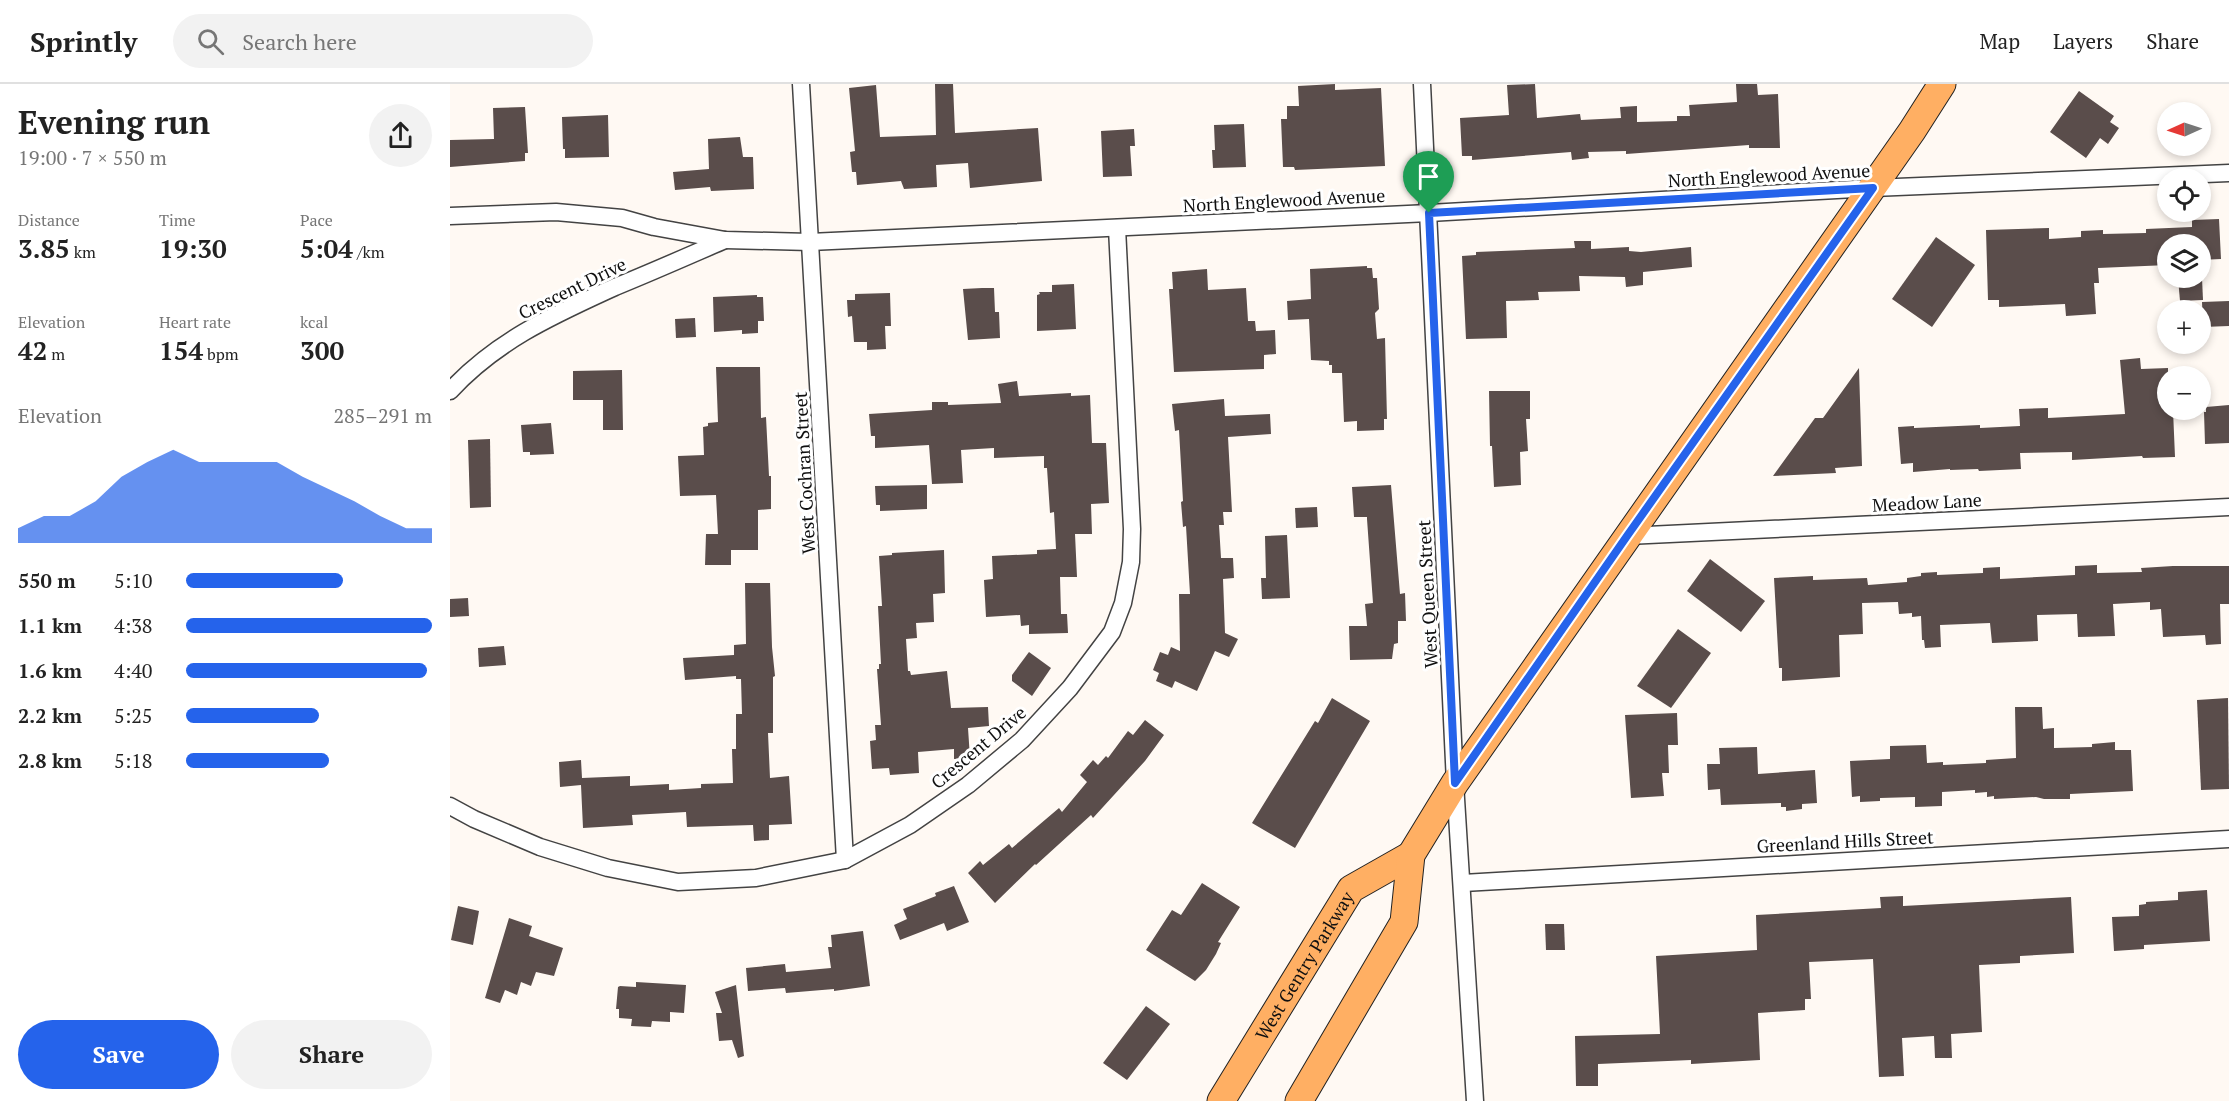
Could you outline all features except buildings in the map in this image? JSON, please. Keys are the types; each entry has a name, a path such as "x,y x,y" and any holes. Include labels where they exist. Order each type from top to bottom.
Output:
{"main road":[{"name":"West Gentry Parkway","path":"1299,1101 1404,922 1411,855 1455,783 1944,87"},
{"name":"West Gentry Parkway","path":"1221,1101 1351,889 1411,855"}],"street":[{"name":"West Cochran Street","path":"801,84 845,860"},
{"name":"West Queen Street","path":"1422,84 1455,783 1475,1101"},
{"name":"North Englewood Avenue","path":"450,216 556,212 622,218 654,227 725,240 810,242 1429,213 1873,188 2229,173"},
{"name":"Crescent Drive","path":"451,807 540,847 608,868 678,882 756,878 845,860 910,825 968,785 1022,740 1070,688 1112,632 1123,603 1131,562 1132,529 1117,228"},
{"name":"Crescent Drive","path":"450,391 461,379 503,345 549,316 725,240"},
{"name":"Meadow Lane","path":"1627,536 2229,507"},
{"name":"Greenland Hills Street","path":"1463,882 2229,839"}],"route":[{"path":"1873,188 1455,783 1444,539 1429,213 1873,188"}]}
